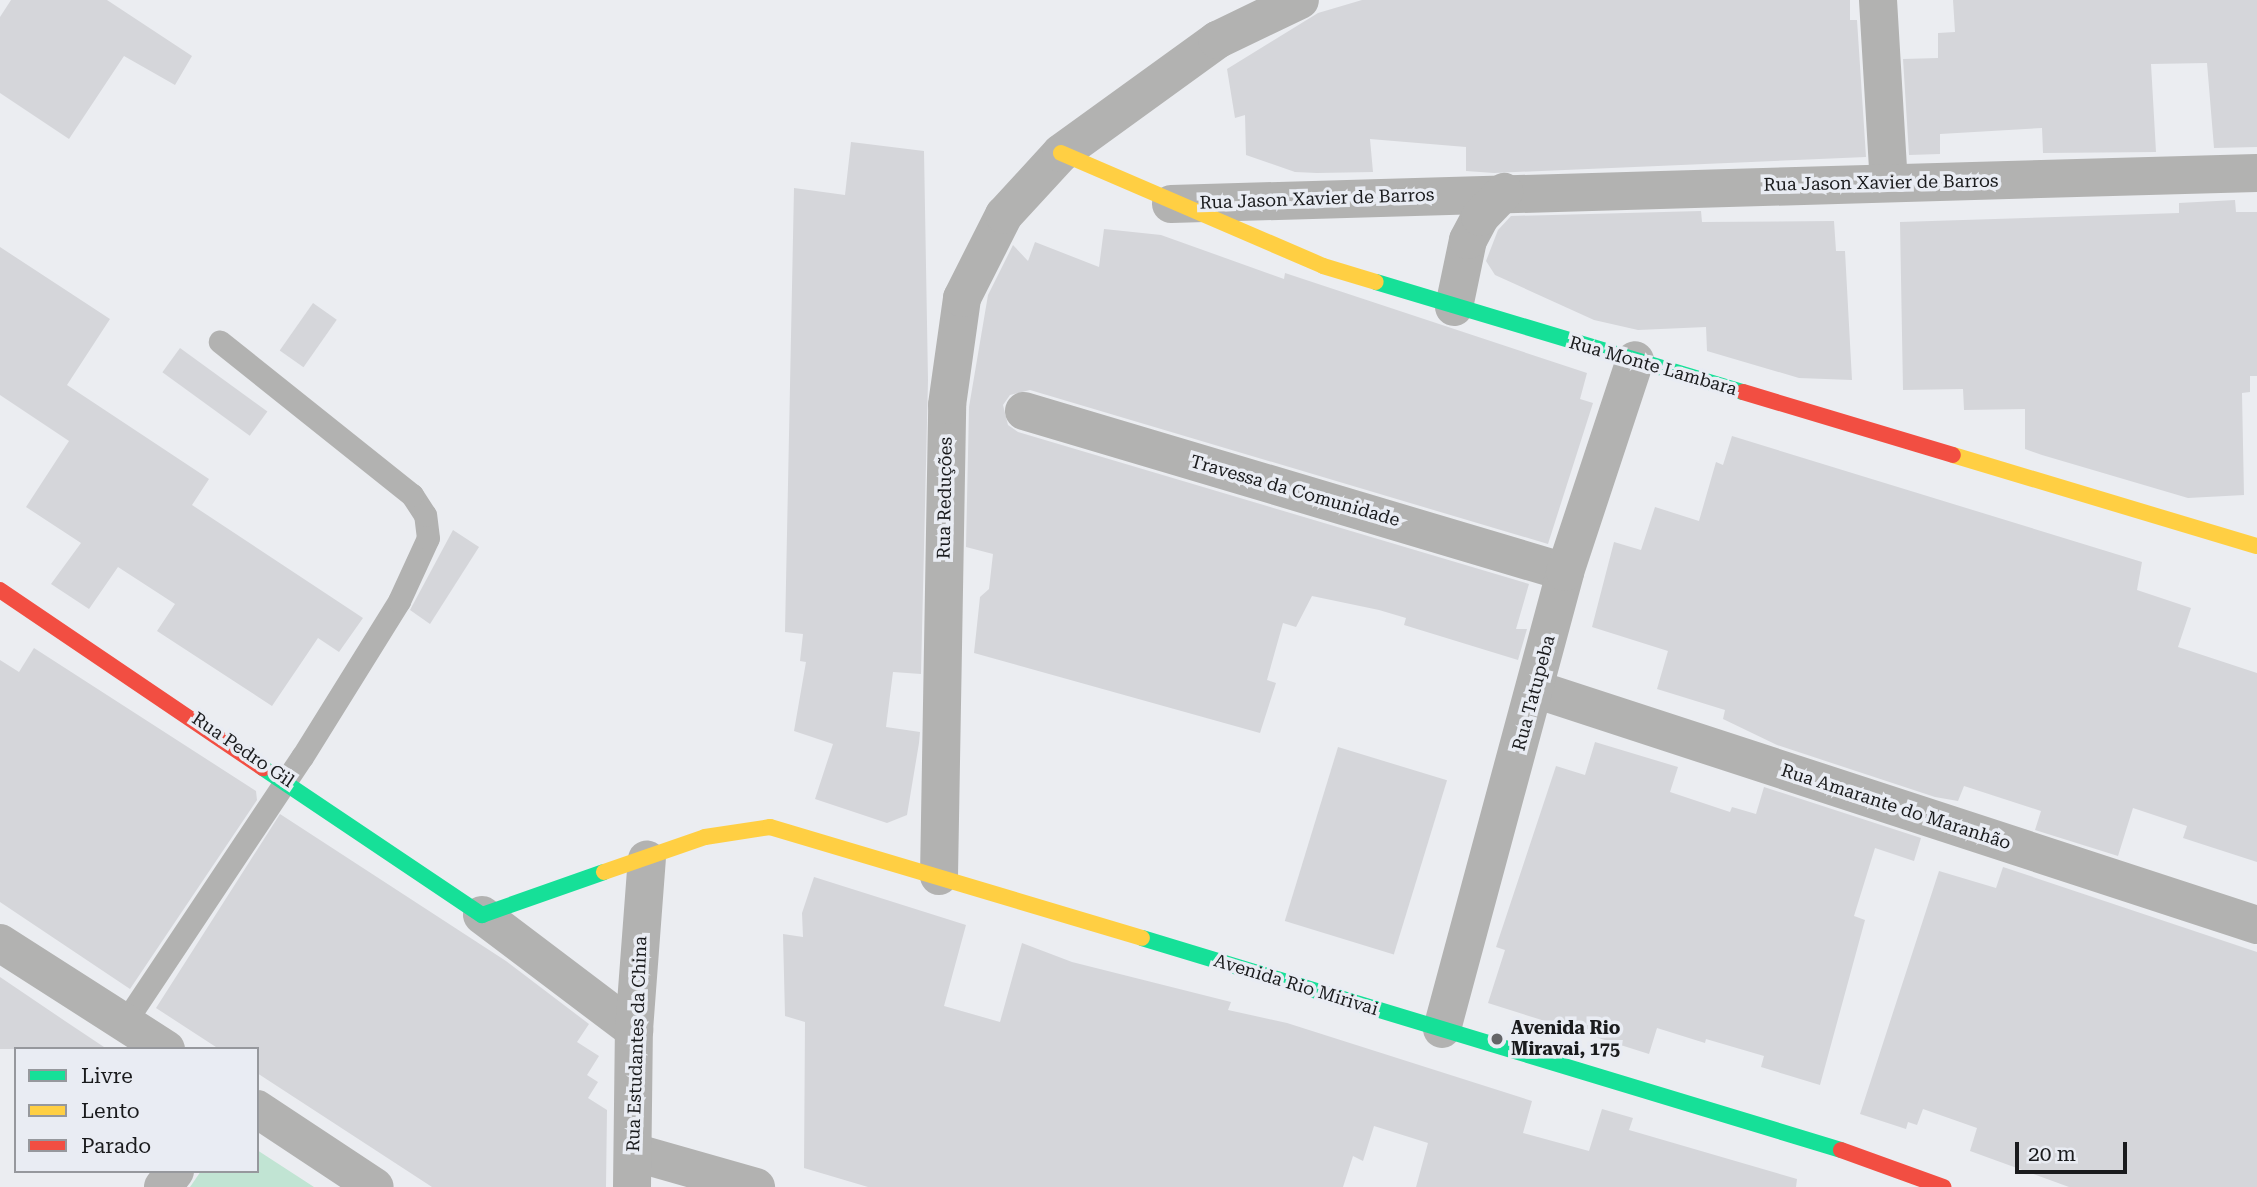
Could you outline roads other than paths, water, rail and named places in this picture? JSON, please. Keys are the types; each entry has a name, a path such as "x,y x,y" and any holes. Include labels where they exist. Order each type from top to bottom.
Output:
{"street":[{"name":"Rua Reduções","path":"939,876 947,405 961,298 1003,215 1061,153 1217,40 1300,0"},
{"path":"1878,0 1889,183"},
{"name":"Rua Monte Lambara","path":"1061,153 1171,204 1323,266 2209,529 2257,546"},
{"name":"Rua Jason Xavier de Barros","path":"1171,204 1504,192 2257,173"},
{"path":"1454,307 1468,240 1480,217 1504,192"},
{"name":"Rua Tatupeba","path":"1441,1029 1565,572 1635,360"},
{"name":"Travessa da Comunidade","path":"1024,411 1565,572"},
{"path":"2209,529 2257,527"},
{"name":"Rua Pedro Gil","path":"0,590 288,779 482,915 634,1030"},
{"name":"Rua Amarante do Maranhão","path":"1535,689 2257,925"},
{"name":"Avenida Rio Mirivai","path":"646,859 705,837 770,827 1787,1130 1943,1187"},
{"path":"482,915 646,859"},
{"name":"Rua Estudantes da China","path":"633,1170 634,1030 646,859"},
{"path":"0,943 163,1047"},
{"path":"259,1110 375,1187"},
{"path":"633,1170 756,1187"}],"lane":[{"path":"125,1022 288,779 417,568 428,538 425,515 412,495 220,342"}],"place":[{"name":"Avenida Rio Miravai, 175","path":"1497,1039"}]}
